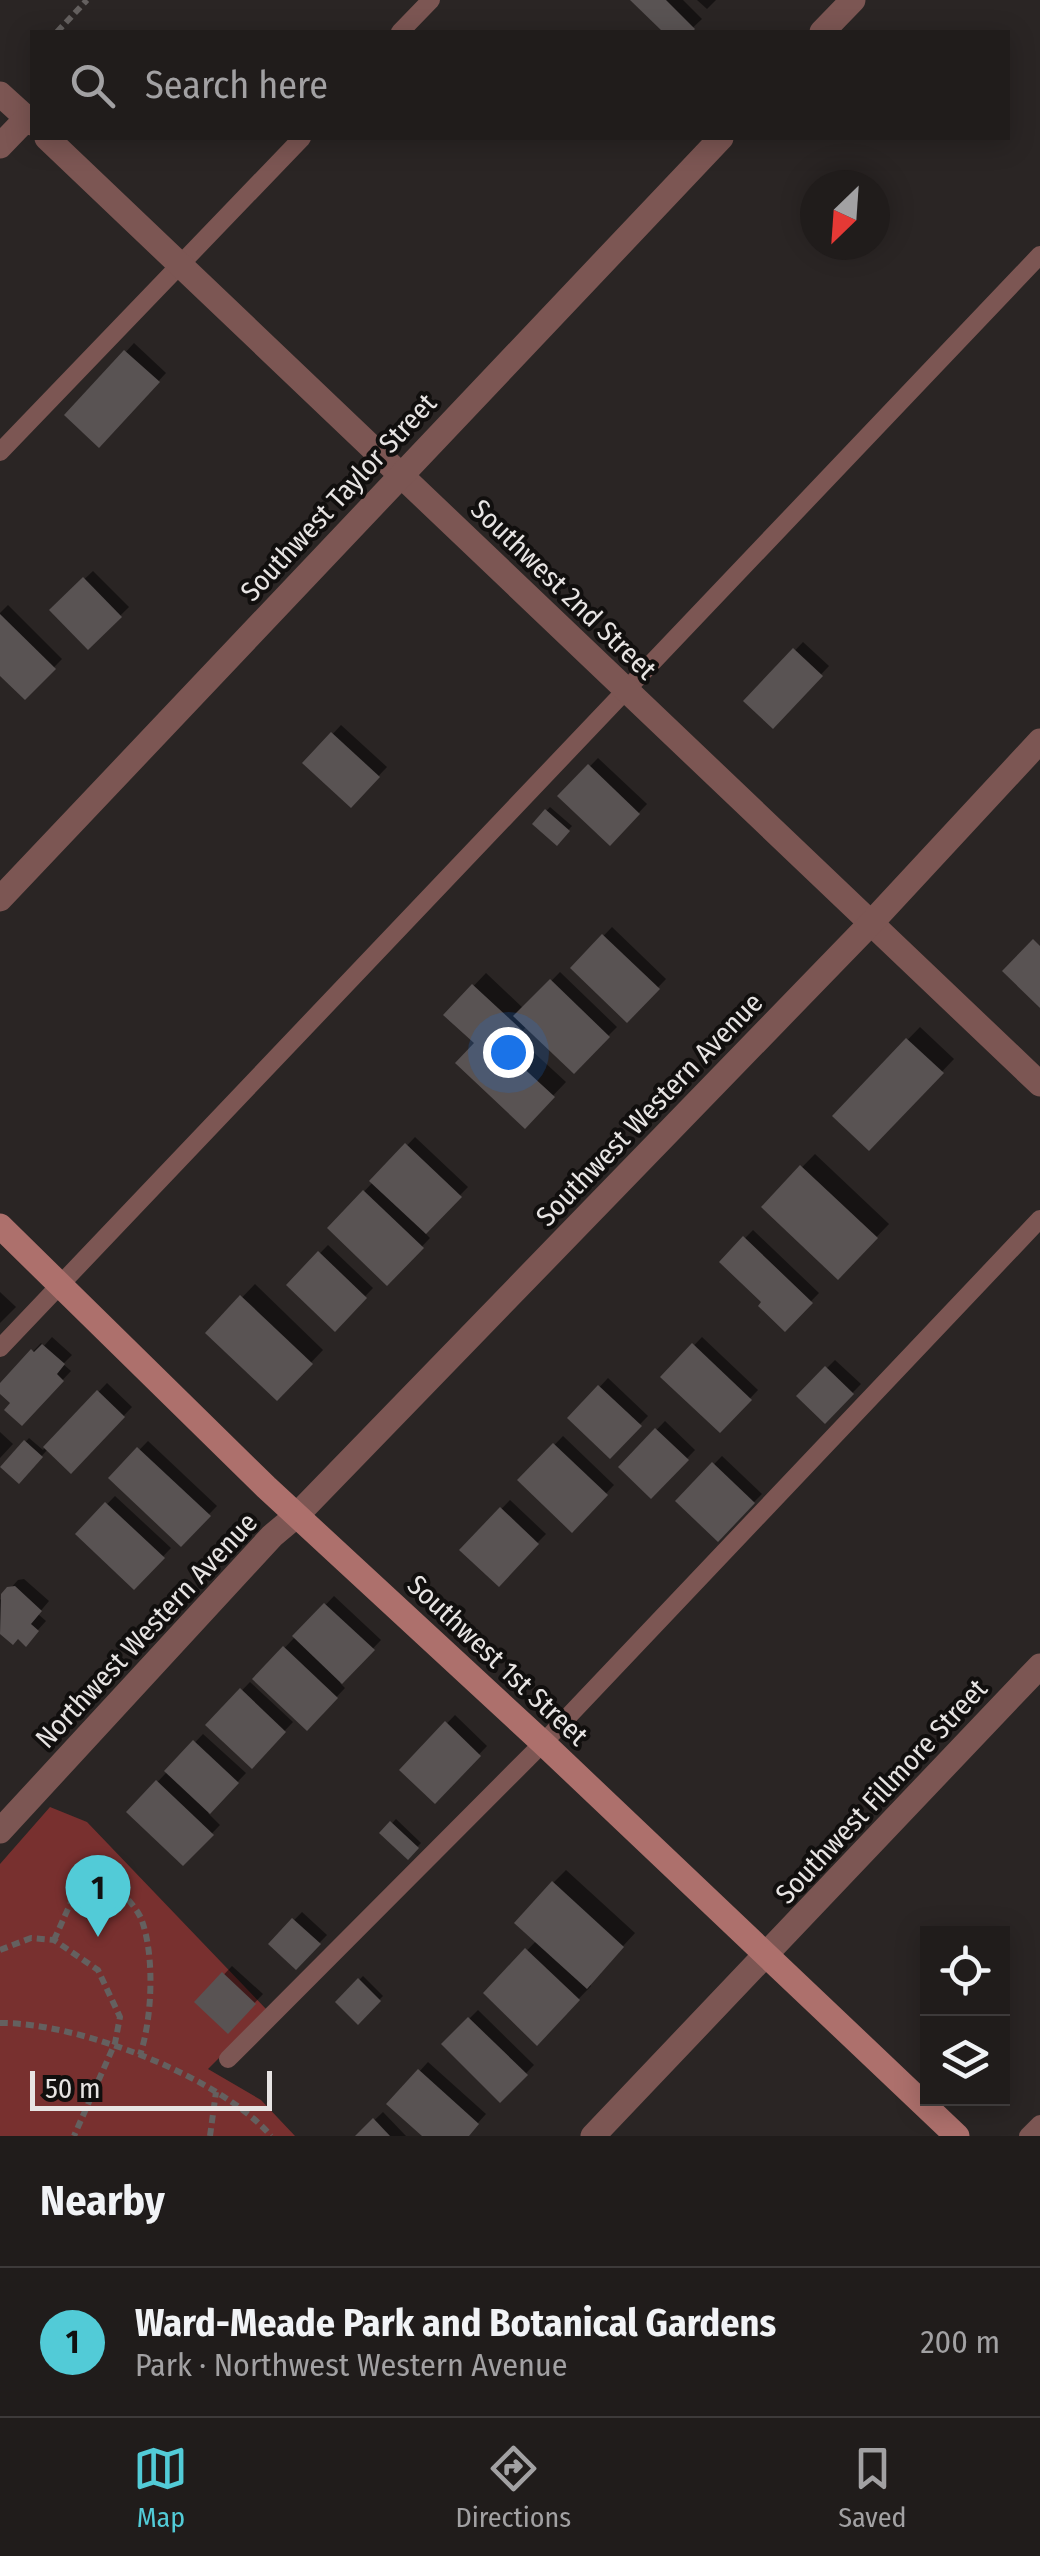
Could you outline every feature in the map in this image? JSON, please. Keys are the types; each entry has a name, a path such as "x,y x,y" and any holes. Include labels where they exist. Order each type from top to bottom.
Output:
{"street":[{"path":"824,30 852,0"},
{"path":"0,94 30,120 0,146"},
{"name":"Southwest 2nd Street","path":"49,140 1040,1084"},
{"name":"Southwest Taylor Street","path":"0,899 719,140"},
{"name":"Southwest Western Avenue","path":"297,1515 872,922 1040,741"},
{"name":"Southwest 1st Street","path":"0,1226 297,1515 957,2136"},
{"name":"Northwest Western Avenue","path":"0,1832 272,1536 297,1515"},
{"name":"Southwest Fillmore Street","path":"593,2136 1040,1666"}],"lane":[{"path":"402,30 431,0"},
{"path":"0,452 300,140"},
{"path":"0,1348 1040,255"},
{"path":"228,2059 543,1743 1040,1219"},
{"path":"1028,2136 1040,2124"}],"path":[{"path":"59,30 87,0"},
{"path":"54,1940 90,1860 142,1918 150,1982 148,2030 140,2056"},
{"path":"0,1950 31,1938 54,1940 98,1970 120,2016 116,2043 74,2136"},
{"path":"0,2023 82,2034 116,2043 216,2092 256,2118 271,2136"},
{"path":"210,2136 216,2092"}],"shaded area":[{"path":"50,1807 87,1822 267,2010 208,2069 261,2100 295,2136 0,2136 0,1864"}],"building":[{"path":"630,0 666,0 695,29 661,30"},
{"path":"124,350 160,382 99,448 64,415"},
{"path":"83,577 122,617 88,650 49,610"},
{"path":"0,614 56,669 25,700 0,676"},
{"path":"793,648 823,676 773,729 743,701"},
{"path":"331,732 380,777 351,808 302,763"},
{"path":"588,764 640,814 610,846 557,796"},
{"path":"545,809 570,831 557,846 532,824"},
{"path":"602,934 660,989 627,1023 570,968"},
{"path":"1033,939 1040,946 1040,1008 1002,971"},
{"path":"550,979 610,1037 574,1074 513,1016"},
{"path":"472,984 524,1032 506,1052 555,1097 525,1129 455,1063 474,1043 443,1015"},
{"path":"906,1038 944,1073 869,1151 832,1116"},
{"path":"405,1143 462,1197 426,1234 369,1181"},
{"path":"800,1165 878,1238 838,1280 761,1207"},
{"path":"363,1190 424,1248 387,1286 327,1228"},
{"path":"743,1236 813,1303 785,1332 758,1306 761,1302 719,1262"},
{"path":"318,1251 367,1298 335,1332 286,1285"},
{"path":"240,1295 313,1364 277,1401 205,1333"},
{"path":"692,1343 752,1400 720,1433 660,1377"},
{"path":"42,1344 65,1364 57,1374 64,1381 22,1426 4,1410 10,1403 0,1394 0,1383 31,1349 34,1352"},
{"path":"825,1366 854,1394 825,1424 796,1396"},
{"path":"598,1385 642,1426 610,1459 567,1418"},
{"path":"97,1390 125,1417 71,1474 43,1447"},
{"path":"655,1428 689,1460 651,1499 618,1467"},
{"path":"24,1440 43,1457 19,1484 0,1467"},
{"path":"553,1443 608,1495 572,1533 517,1480"},
{"path":"137,1447 211,1516 181,1547 108,1478"},
{"path":"712,1462 755,1503 718,1542 675,1501"},
{"path":"105,1502 165,1558 134,1590 75,1534"},
{"path":"500,1507 539,1544 499,1587 459,1550"},
{"path":"15,1586 42,1611 31,1624 39,1631 26,1647 18,1639 13,1645 0,1634 1,1594 7,1587"},
{"path":"324,1603 375,1650 342,1684 292,1636"},
{"path":"283,1646 338,1698 307,1731 252,1679"},
{"path":"240,1688 286,1732 252,1769 205,1725"},
{"path":"445,1721 481,1756 435,1804 399,1770"},
{"path":"193,1740 239,1783 210,1814 164,1771"},
{"path":"156,1780 214,1835 183,1866 126,1812"},
{"path":"390,1821 419,1848 408,1860 379,1833"},
{"path":"552,1881 624,1947 587,1989 514,1923"},
{"path":"292,1918 321,1944 296,1970 268,1944"},
{"path":"525,1948 580,2000 537,2046 483,1993"},
{"path":"222,1972 256,2004 228,2034 194,2002"},
{"path":"358,1978 381,2001 358,2025 335,2002"},
{"path":"468,2017 528,2075 500,2103 441,2044"},
{"path":"418,2069 479,2124 469,2136 422,2136 386,2104"},
{"path":"373,2118 390,2136 355,2136"}],"place":[{"name":"Ward-Meade Park and Botanical Gardens","path":"98,1937"}]}
